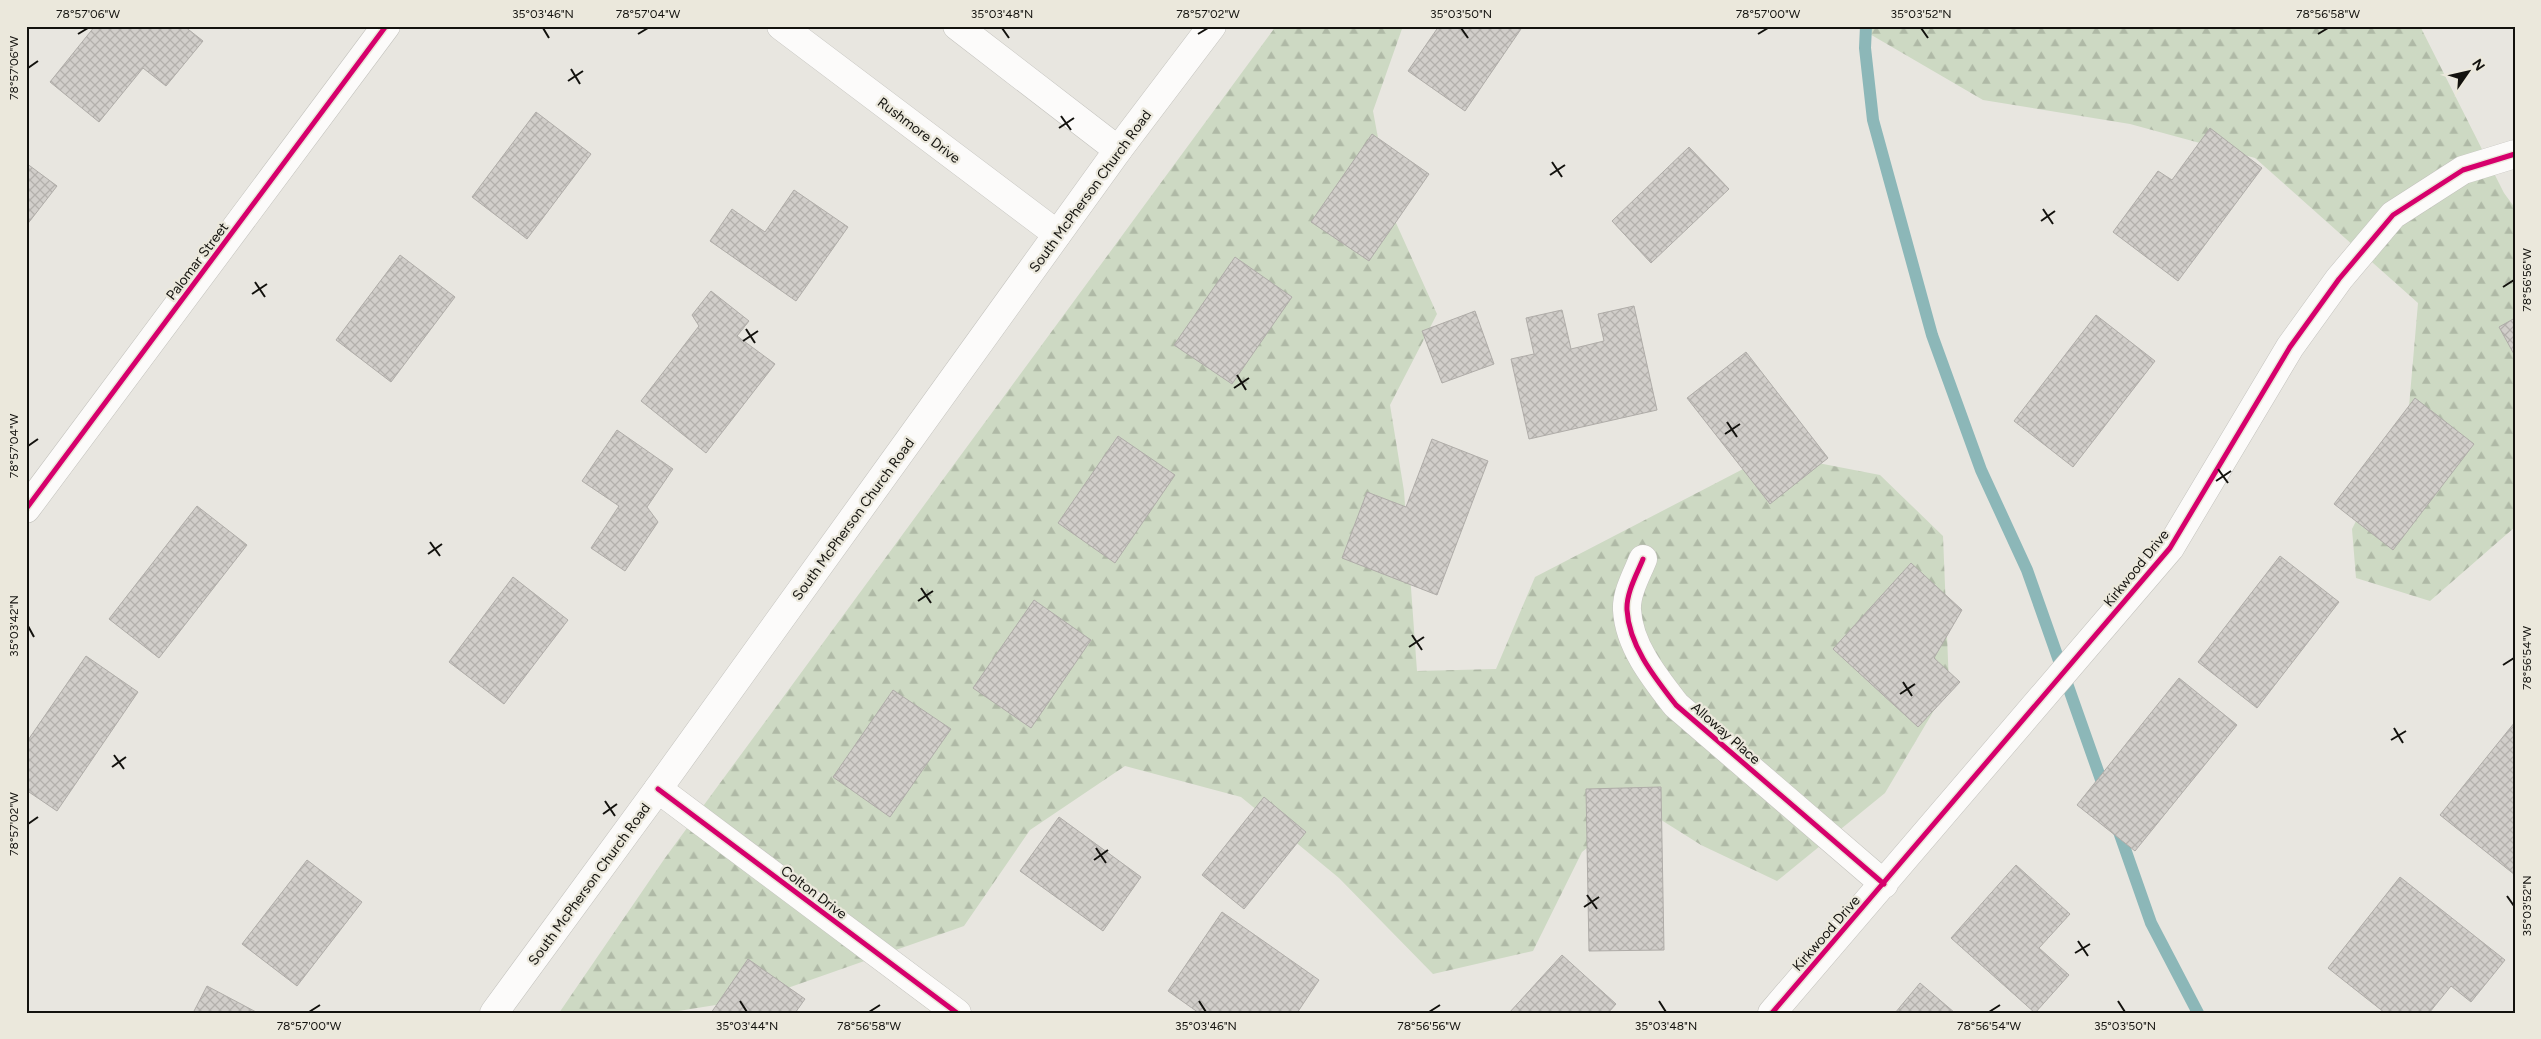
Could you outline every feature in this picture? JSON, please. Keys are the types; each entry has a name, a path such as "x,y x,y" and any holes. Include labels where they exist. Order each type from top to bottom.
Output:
{"street":[{"name":"Palomar Street","path":"26,509 386,26"},
{"name":"Rushmore Drive","path":"781,26 1058,234"},
{"path":"957,26 1118,150"},
{"name":"South McPherson Church Road","path":"494,1013 658,789 1118,150 1212,26"},
{"name":"Kirkwood Drive","path":"1772,1013 2170,548 2290,347 2339,279 2393,215 2463,170 2515,154"},
{"name":"Alloway Place","path":"1643,559 1632,585 1627,610 1635,640 1651,672 1676,705 1884,884"},
{"name":"Colton Drive","path":"658,789 957,1013"}],"green space":[{"path":"1276,26 1403,26 1373,111 1392,214 1437,314 1390,405 1404,491 1417,671 1496,669 1535,577 1772,454 1880,475 1943,536 1949,685 1885,793 1777,881 1701,845 1639,806 1582,852 1533,951 1433,974 1339,878 1241,797 1125,766 1030,830 964,926 759,998 666,1013 559,1013 665,858"},
{"path":"1856,26 2420,26 2504,193 2515,208 2515,527 2430,601 2356,578 2352,529 2408,418 2418,303 2255,158 2130,124 1983,100"}],"building":[{"path":"95,26 184,26 203,41 166,86 143,68 99,122 50,82"},
{"path":"1439,26 1523,26 1465,111 1408,71"},
{"path":"536,112 591,154 527,239 472,197"},
{"path":"2210,128 2262,168 2178,281 2113,232 2158,171 2172,180"},
{"path":"1372,134 1429,174 1369,261 1311,222"},
{"path":"1689,147 1729,189 1651,263 1612,221"},
{"path":"26,163 57,186 26,226"},
{"path":"794,190 848,227 796,301 710,241 732,209 765,232"},
{"path":"400,255 455,297 391,382 336,340"},
{"path":"1235,257 1292,297 1232,384 1174,345"},
{"path":"711,291 749,321 737,336 775,364 706,453 641,401 699,326 692,315"},
{"path":"1634,306 1657,410 1529,439 1511,359 1534,354 1526,318 1562,310 1571,349 1604,341 1598,314"},
{"path":"1475,311 1494,364 1442,383 1422,331"},
{"path":"2096,315 2155,361 2073,467 2014,421"},
{"path":"2515,318 2515,356 2499,327"},
{"path":"1746,352 1828,458 1770,504 1687,398"},
{"path":"2415,398 2474,444 2393,550 2334,504"},
{"path":"617,430 673,469 647,507 658,522 625,571 591,548 619,506 582,481"},
{"path":"1118,436 1175,475 1115,563 1058,523"},
{"path":"1432,439 1488,461 1437,595 1342,558 1367,492 1406,507"},
{"path":"197,506 247,545 159,658 109,619"},
{"path":"2280,556 2339,602 2257,708 2198,662"},
{"path":"1911,563 1962,610 1934,658 1960,682 1918,727 1833,649"},
{"path":"513,577 568,620 504,704 449,662"},
{"path":"1034,600 1091,640 1031,728 973,688"},
{"path":"86,656 138,692 57,811 26,790 26,743"},
{"path":"2179,678 2237,725 2135,851 2077,805"},
{"path":"893,690 951,729 890,817 833,777"},
{"path":"2515,722 2515,875 2440,815"},
{"path":"1661,787 1664,950 1589,951 1586,789"},
{"path":"1264,797 1306,832 1244,909 1202,875"},
{"path":"1059,817 1141,877 1103,931 1020,871"},
{"path":"307,860 362,902 297,986 242,944"},
{"path":"2016,865 2070,914 2039,948 2069,975 2035,1013 1951,938"},
{"path":"2400,877 2505,960 2471,1002 2451,986 2429,1013 2385,1013 2328,968"},
{"path":"1222,912 1319,980 1297,1013 1199,1013 1168,991"},
{"path":"1562,955 1616,1004 1608,1013 1509,1013"},
{"path":"748,959 805,999 795,1013 711,1013"},
{"path":"1920,983 1955,1013 1895,1013"},
{"path":"207,986 258,1013 193,1013"}],"waterway":[{"path":"1866,26 1865,48 1873,120 1932,335 1981,470 2027,570 2105,791"},
{"path":"2117,826 2151,923 2198,1013"}],"cycle path":[{"path":"26,509 386,26"},
{"path":"1772,1013 2170,548 2290,347 2339,279 2393,215 2463,170 2515,154"},
{"path":"1643,559 1630,590 1627,610 1629,623 1638,649 1660,684 1676,705 1884,884"},
{"path":"658,789 957,1013"}]}
